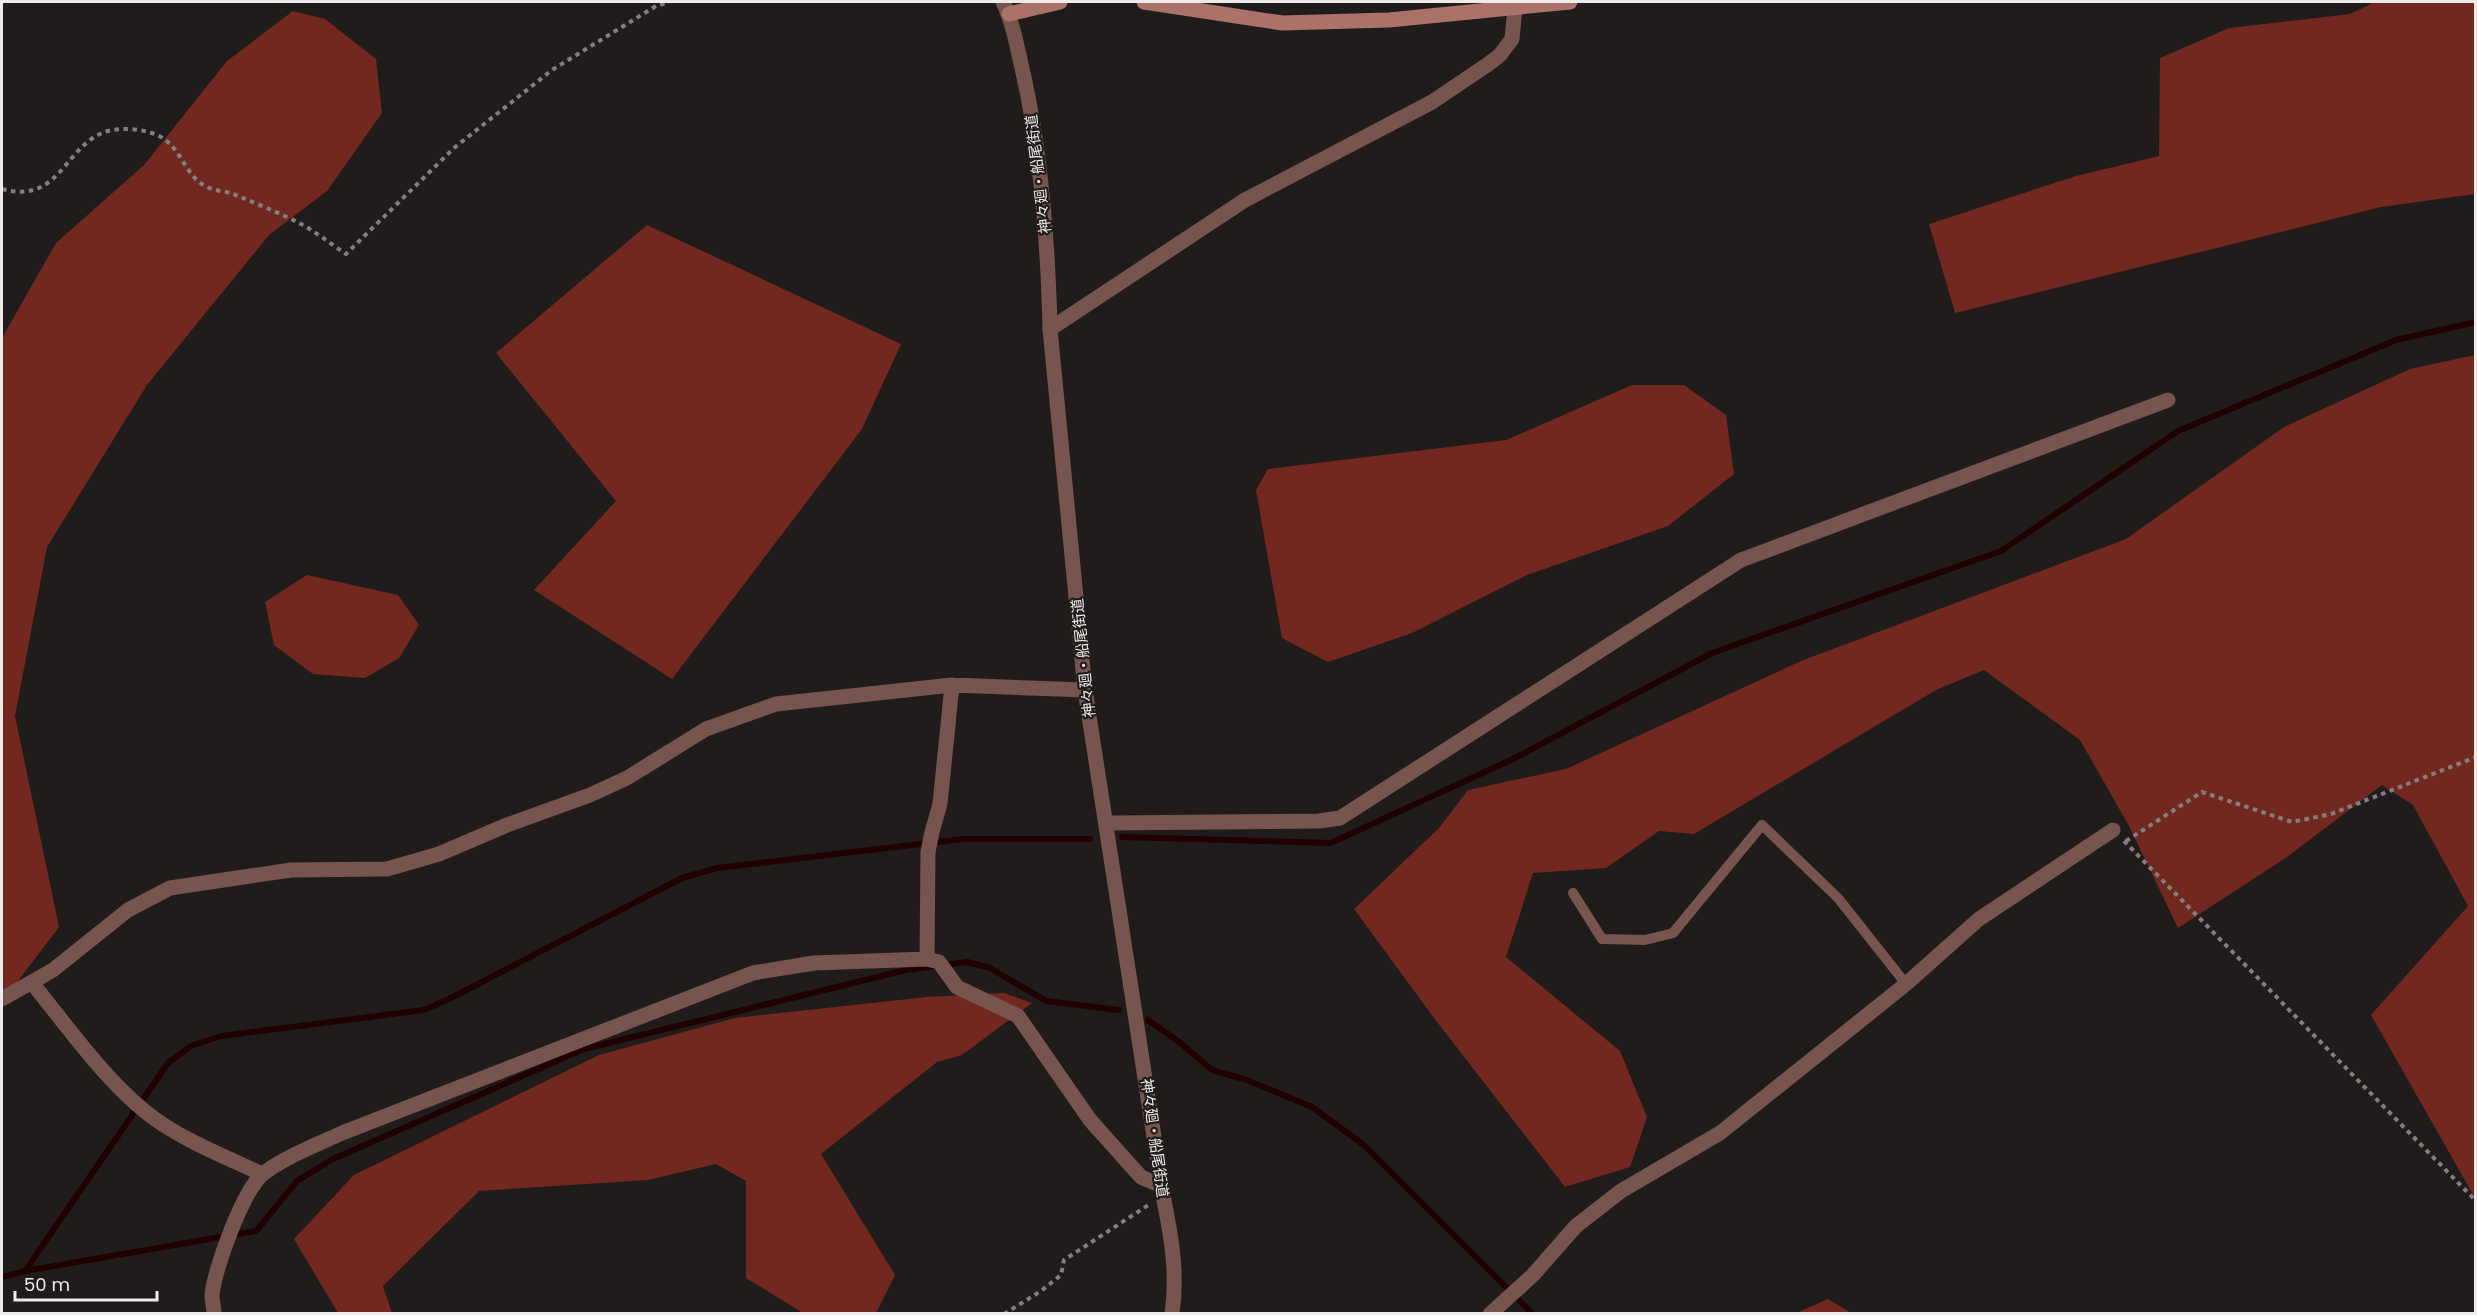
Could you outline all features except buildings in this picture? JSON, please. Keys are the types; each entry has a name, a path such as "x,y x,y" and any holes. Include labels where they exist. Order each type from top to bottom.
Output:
{"main road":[{"path":"1006,8 1060,2"},
{"path":"1144,2 1282,23 1389,20 1570,2"}],"street":[{"path":"1050,329 1245,200 1432,102 1487,65 1500,55 1512,39 1524,5"},
{"name":"神々廻・船尾街道","path":"1006,8 1028,95 1039,160 1049,283 1050,329 1085,690 1108,848 1142,1049 1162,1191 1174,1248 1175,1294 1172,1314"},
{"path":"1106,824 1319,821 1340,818 1741,560 2168,400"},
{"path":"2,999 53,970 128,910 170,888 291,870 387,869 439,854 507,825 590,795 627,778 706,729 776,704 952,685 1085,690"},
{"path":"952,685 940,804 928,852 933,960 950,976 957,987 1018,1016 1090,1120 1141,1178 1162,1191"},
{"path":"1492,1312 1533,1275 1576,1226 1621,1191 1720,1132 1906,984 1979,919 2114,830"},
{"path":"214,1314 212,1295 224,1249 249,1192 262,1174 287,1159 342,1133 753,973 814,963 933,960"},
{"path":"32,983 129,1097 169,1128 262,1174"}],"lane":[{"path":"1573,893 1602,939 1645,940 1672,933 1762,825 1838,898 1906,984"}],"path":[{"path":"2,189 34,190 49,184 87,141 110,130 138,129 159,135 179,152 192,176 206,187 232,194 301,224 346,254 454,148 552,70 656,6 669,2"},
{"path":"2475,757 2331,814 2292,822 2202,792 2125,842 2475,1201"},
{"path":"1004,1314 1041,1291 1061,1275 1064,1260 1162,1191"}],"shaded area":[{"path":"2375,2 2475,2 2475,194 2381,207 1955,313 1929,224 2076,176 2159,156 2160,58 2229,28 2350,14"},
{"path":"293,11 325,19 376,59 382,113 327,191 269,235 147,385 47,547 15,716 59,927 2,1002 2,338 56,243 144,165 227,61"},
{"path":"647,225 901,344 862,429 672,679 534,590 616,501 496,353"},
{"path":"2475,355 2475,1198 2371,1015 2468,906 2413,805 2382,785 2287,857 2178,928 2129,826 2080,740 1984,670 1936,690 1694,834 1659,831 1606,868 1533,873 1506,957 1620,1051 1647,1117 1630,1167 1565,1187 1434,1018 1354,909 1439,828 1468,790 1566,769 1801,661 2126,539 2284,427 2410,369"},
{"path":"1632,385 1684,385 1726,415 1734,474 1668,526 1527,575 1412,633 1328,662 1282,638 1256,490 1268,469 1506,440"},
{"path":"307,575 398,595 419,625 399,658 365,678 313,674 274,645 265,602"},
{"path":"1004,993 1032,1003 962,1055 937,1062 821,1154 895,1275 876,1313 803,1313 746,1278 746,1181 716,1164 648,1180 479,1191 383,1286 392,1313 338,1313 294,1239 354,1175 599,1055 735,1018 927,997"},
{"path":"1828,1299 1851,1313 1799,1313 1801,1311"}],"waterway":[{"path":"1122,837 1331,843 1515,758 1712,653 2001,551 2178,431 2396,340 2476,322"},
{"path":"25,1271 168,1063 191,1046 221,1036 424,1010 682,878 717,868 963,839 1090,839"},
{"path":"2,1277 25,1271 256,1231 297,1181 333,1159 584,1049 906,970 967,962 990,968 1046,1001 1119,1010"},
{"path":"1148,1020 1178,1041 1212,1070 1247,1080 1312,1107 1364,1145 1533,1314"}]}
